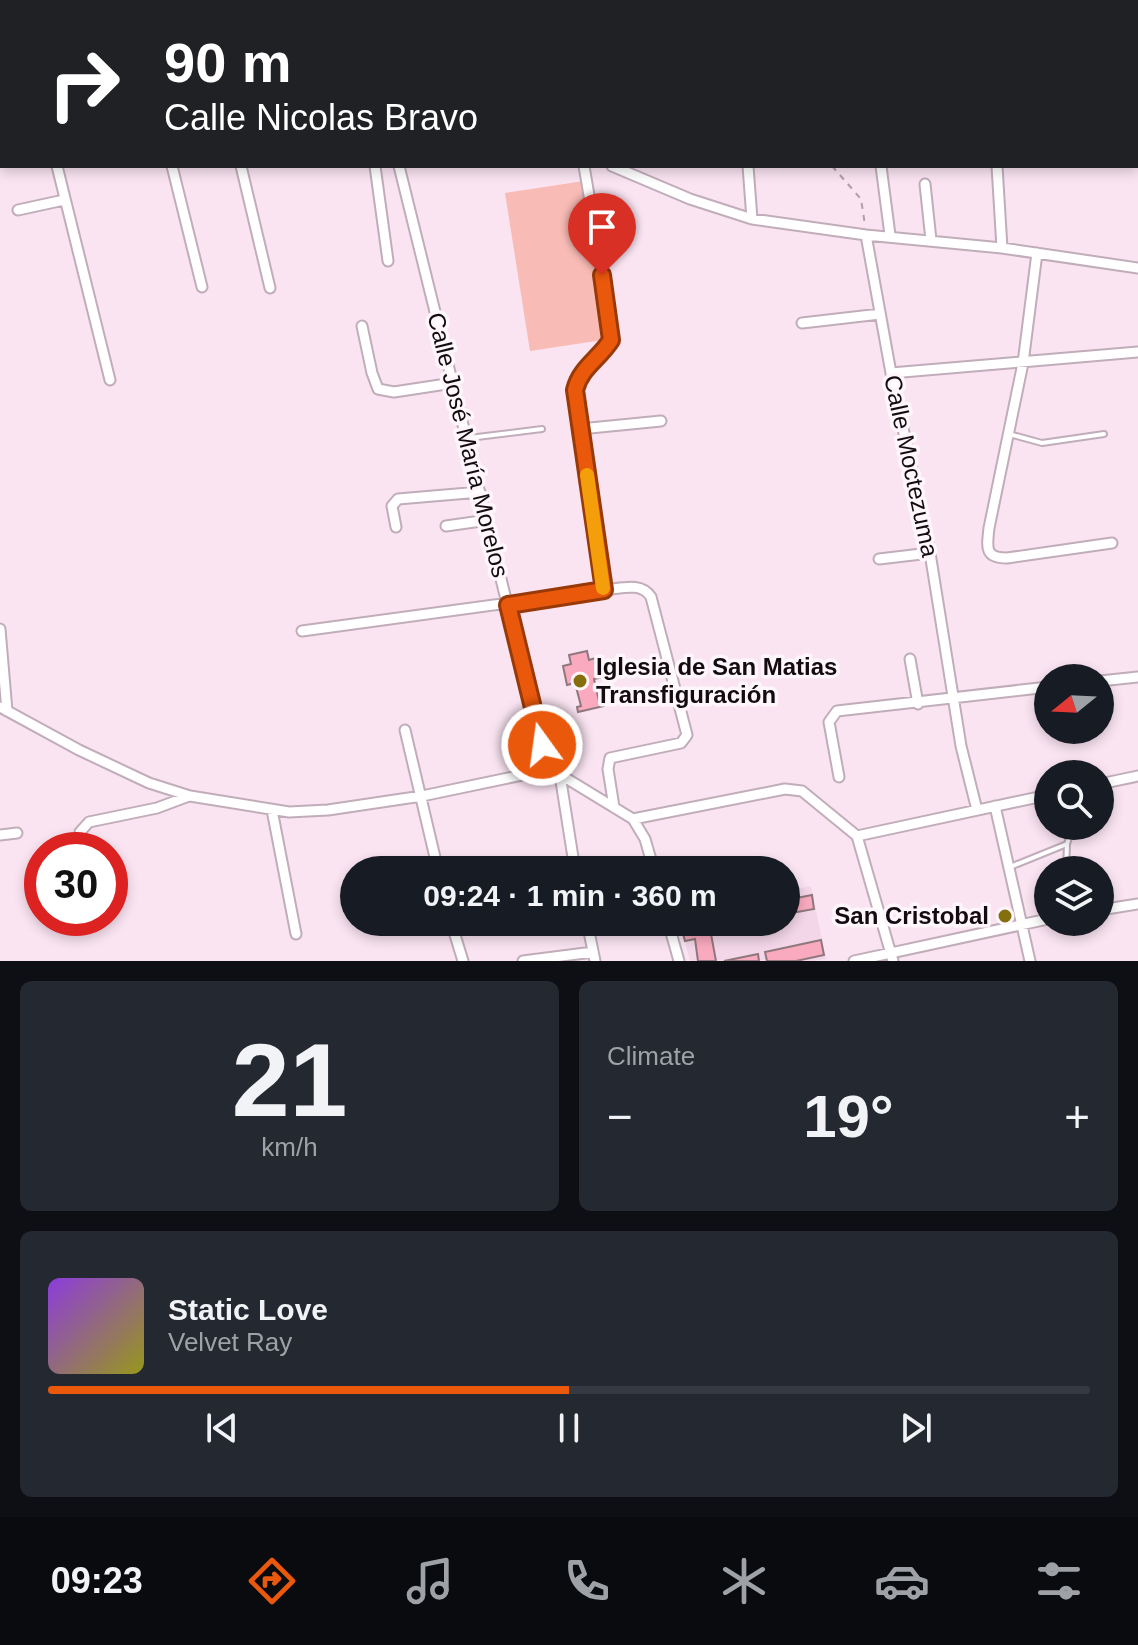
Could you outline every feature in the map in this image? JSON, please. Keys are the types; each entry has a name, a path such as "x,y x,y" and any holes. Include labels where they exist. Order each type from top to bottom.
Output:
{"street":[{"path":"57,168 110,380"},
{"path":"172,168 202,287"},
{"path":"241,168 270,288"},
{"path":"375,168 388,261"},
{"name":"Calle José María Morelos","path":"399,168 542,745 556,772 572,856"},
{"path":"584,168 612,330 607,347 578,379 575,390 604,590"},
{"path":"617,168 690,199 752,219 866,235 1002,248 1138,268"},
{"path":"748,168 752,219"},
{"path":"881,168 890,235"},
{"path":"997,168 1002,248"},
{"path":"925,184 931,240"},
{"path":"18,210 64,200"},
{"name":"Calle Moctezuma","path":"866,235 891,373 930,553 961,746 977,810"},
{"path":"1037,253 1023,363 989,528 988,549 991,556 1007,558 1112,543"},
{"path":"802,323 880,314"},
{"path":"362,326 378,389 394,392 453,383"},
{"path":"891,373 1138,352"},
{"path":"580,429 661,421"},
{"path":"396,527 392,506 398,499 480,492"},
{"path":"446,526 488,520"},
{"path":"879,559 930,553"},
{"path":"302,631 604,590 645,589 651,597 688,729 686,740 681,743 610,758 608,769 614,807"},
{"path":"0,629 3,709 149,783 190,796 289,812 328,810 422,796 556,772 633,819 641,829 650,856"},
{"path":"910,659 918,704"},
{"path":"1114,680 1138,677"},
{"path":"839,777 829,722 837,711 1034,689"},
{"path":"405,730 435,856"},
{"path":"1114,781 1138,776"},
{"path":"633,819 795,789 811,798 857,836 892,957"},
{"path":"80,832 89,822 170,805 190,796"},
{"path":"857,836 1034,798"},
{"path":"995,806 1030,961"},
{"path":"272,810 296,934"},
{"path":"0,835 17,833"},
{"path":"1114,908 1137,905"},
{"path":"854,961 892,957 1034,922"},
{"path":"455,936 463,961"},
{"path":"523,961 594,957 590,936"},
{"path":"672,936 679,961"}],"lane":[{"path":"467,438 542,429"},
{"path":"1009,434 1042,443 1104,434"},
{"path":"1067,856 1068,840"},
{"path":"1010,867 1067,844"}],"path":[{"path":"834,168 861,199 866,235"}],"shaded area":[{"path":"584,181 609,339 530,351 505,193"},
{"path":"811,886 826,959 690,961 684,936 800,936 800,888"}],"building":[{"name":"Iglesia de San Matias Transfiguración","path":"587,651 589,660 599,657 604,677 594,679 599,701 603,700 604,706 578,712 577,707 581,706 575,683 567,685 563,666 571,664 569,655"},
{"path":"812,895 814,909 800,912 800,897"},
{"path":"684,936 711,936 716,961 698,961 695,939 685,941"},
{"path":"821,940 824,955 796,961 767,961 765,952"},
{"path":"758,954 759,961 724,961"}],"slow traffic":[{"path":"587,475 603,588"}],"place":[{"name":"Iglesia de San Matias Transfiguración","path":"580,681"},
{"name":"San Cristobal","path":"1005,916"}],"route":[{"path":"542,745 508,605 604,590 575,390 578,379 611,340 602,275"}]}
